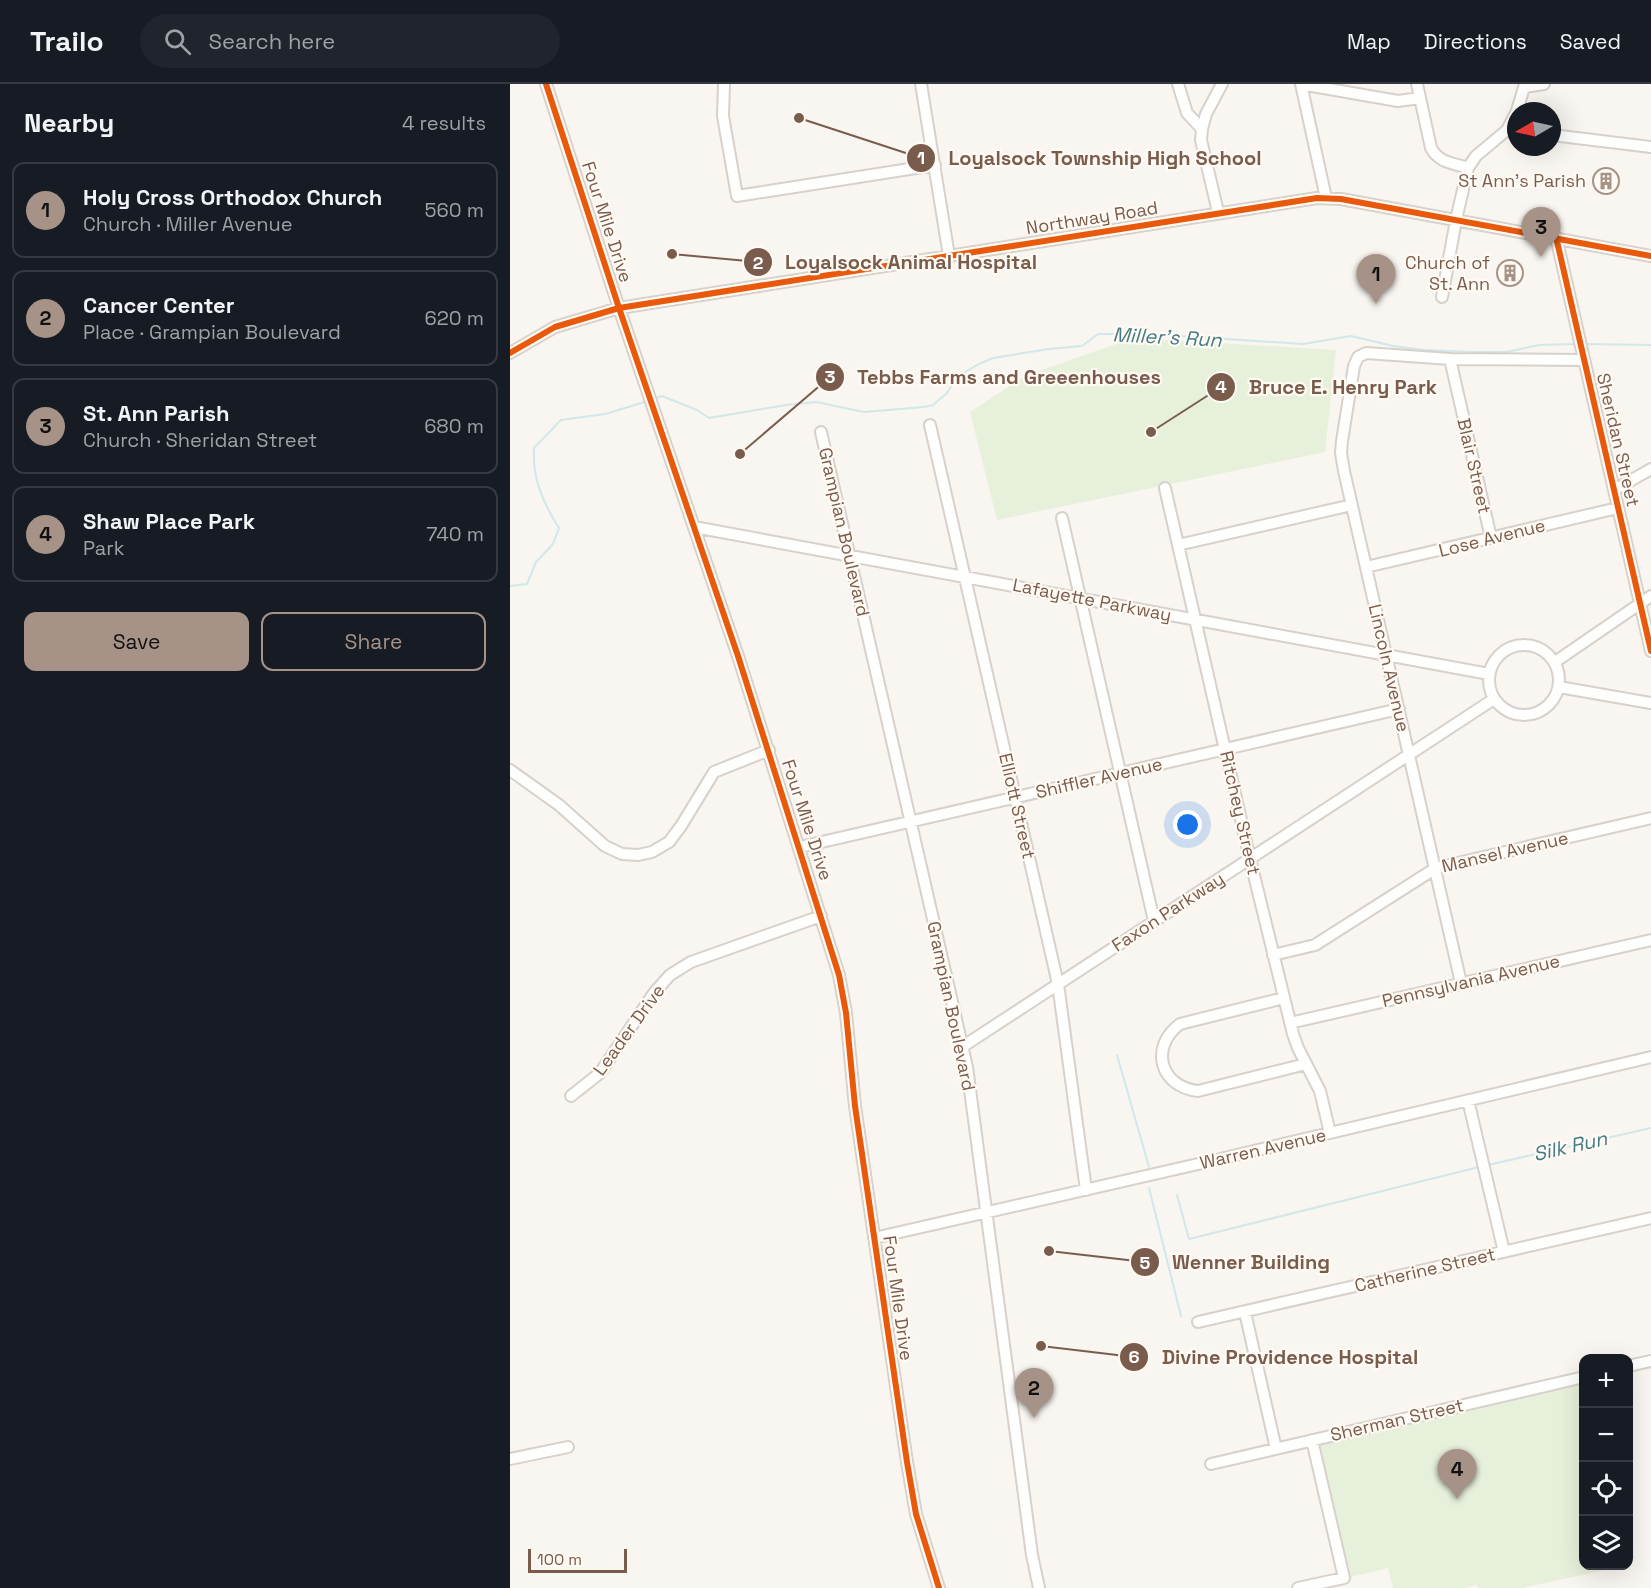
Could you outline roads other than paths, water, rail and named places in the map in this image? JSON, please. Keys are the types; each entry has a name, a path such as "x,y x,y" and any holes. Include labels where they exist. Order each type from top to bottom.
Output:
{"street":[{"name":"Four Mile Drive","path":"546,84 619,308 769,750 822,916 844,999 855,1106 915,1514 939,1588"},
{"path":"724,84 723,116 737,196 935,165"},
{"path":"921,84 949,256"},
{"path":"1178,84 1187,113 1202,129"},
{"path":"1218,212 1201,140 1206,114 1222,84"},
{"path":"1326,198 1301,84 1398,101 1420,98"},
{"path":"1417,84 1434,154 1441,160 1468,168"},
{"path":"1519,102 1525,85 1544,84"},
{"path":"1442,297 1468,168 1476,156 1507,134"},
{"path":"1561,136 1651,147"},
{"name":"Northway Road","path":"510,353 555,327 619,308 1308,199 1326,198 1556,237 1651,256"},
{"name":"Sheridan Street","path":"1556,237 1651,651"},
{"name":"Lincoln Avenue","path":"1450,359 1375,353 1362,354 1358,357 1354,366 1341,453 1461,983"},
{"path":"1450,359 1583,356"},
{"name":"Blair Street","path":"1450,359 1491,538"},
{"name":"Elliott Street","path":"930,425 1058,984 1086,1190"},
{"name":"Grampian Boulevard","path":"821,432 970,1083 1032,1555 1039,1588"},
{"path":"1614,490 1651,469"},
{"name":"Ritchey Street","path":"1165,488 1294,1041 1320,1091 1330,1133"},
{"path":"1178,545 1352,505"},
{"name":"Lose Avenue","path":"1366,567 1618,508"},
{"path":"1062,518 1154,921"},
{"name":"Lafayette Parkway","path":"694,527 1489,674"},
{"path":"1555,662 1651,596"},
{"path":"1538,647 1555,662 1559,671 1559,687 1554,700 1536,714 1528,716 1511,714 1499,706 1494,699 1490,690 1489,674 1498,657 1510,648 1538,647"},
{"path":"1559,687 1651,704"},
{"name":"Faxon Parkway","path":"962,1047 1494,699"},
{"name":"Shiffler Avenue","path":"800,847 1399,709"},
{"path":"510,770 559,805 605,846 622,854 638,855 652,852 669,842 714,772 769,750"},
{"name":"Mansel Avenue","path":"1273,955 1314,945 1436,868 1651,818"},
{"name":"Leader Drive","path":"571,1096 600,1073 654,993 680,967 704,956 822,916"},
{"name":"Pennsylvania Avenue","path":"1290,1023 1651,940"},
{"path":"1284,998 1180,1024 1168,1036 1164,1044 1162,1055 1164,1066 1167,1074 1177,1084 1198,1091 1306,1064"},
{"name":"Warren Avenue","path":"874,1238 1651,1057"},
{"path":"1468,1100 1504,1252"},
{"name":"Catherine Street","path":"1198,1322 1651,1218"},
{"path":"1245,1312 1276,1449"},
{"path":"1633,1366 1650,1364"},
{"name":"Sherman Street","path":"1211,1464 1579,1378"},
{"path":"1298,1588 1344,1578 1312,1440"},
{"path":"510,1459 568,1447"}],"waterway":[{"name":"Miller's Run","path":"654,399 662,396 697,410 709,418 816,402 864,412 924,407 933,405 947,393 957,377 993,358 1082,346 1098,334 1149,334 1303,344 1351,336 1393,346 1473,352 1507,352 1539,345 1576,344"},
{"name":"Miller's Run","path":"1584,344 1651,345"},
{"name":"Miller's Run","path":"510,586 527,584 536,562 553,544 559,528 540,490 535,470 534,448 561,420 605,414 648,401"},
{"path":"1117,1055 1149,1167"},
{"name":"Silk Run","path":"1488,1165 1651,1128"},
{"path":"1177,1195 1189,1239 1479,1167"},
{"path":"1149,1188 1181,1316"}],"place":[{"name":"Loyalsock Township High School","path":"799,118"},
{"name":"St Ann's Parish","path":"1606,181"},
{"name":"Loyalsock Animal Hospital","path":"672,254"},
{"name":"St. Ann Parish","path":"1541,257"},
{"name":"Church of St. Ann","path":"1510,273"},
{"name":"Holy Cross Orthodox Church","path":"1376,304"},
{"name":"Bruce E. Henry Park","path":"1151,432"},
{"name":"Tebbs Farms and Greeenhouses","path":"740,454"},
{"name":"Wenner Building","path":"1049,1251"},
{"name":"Divine Providence Hospital","path":"1041,1346"},
{"name":"Cancer Center","path":"1034,1418"},
{"name":"Shaw Place Park","path":"1457,1499"}]}
